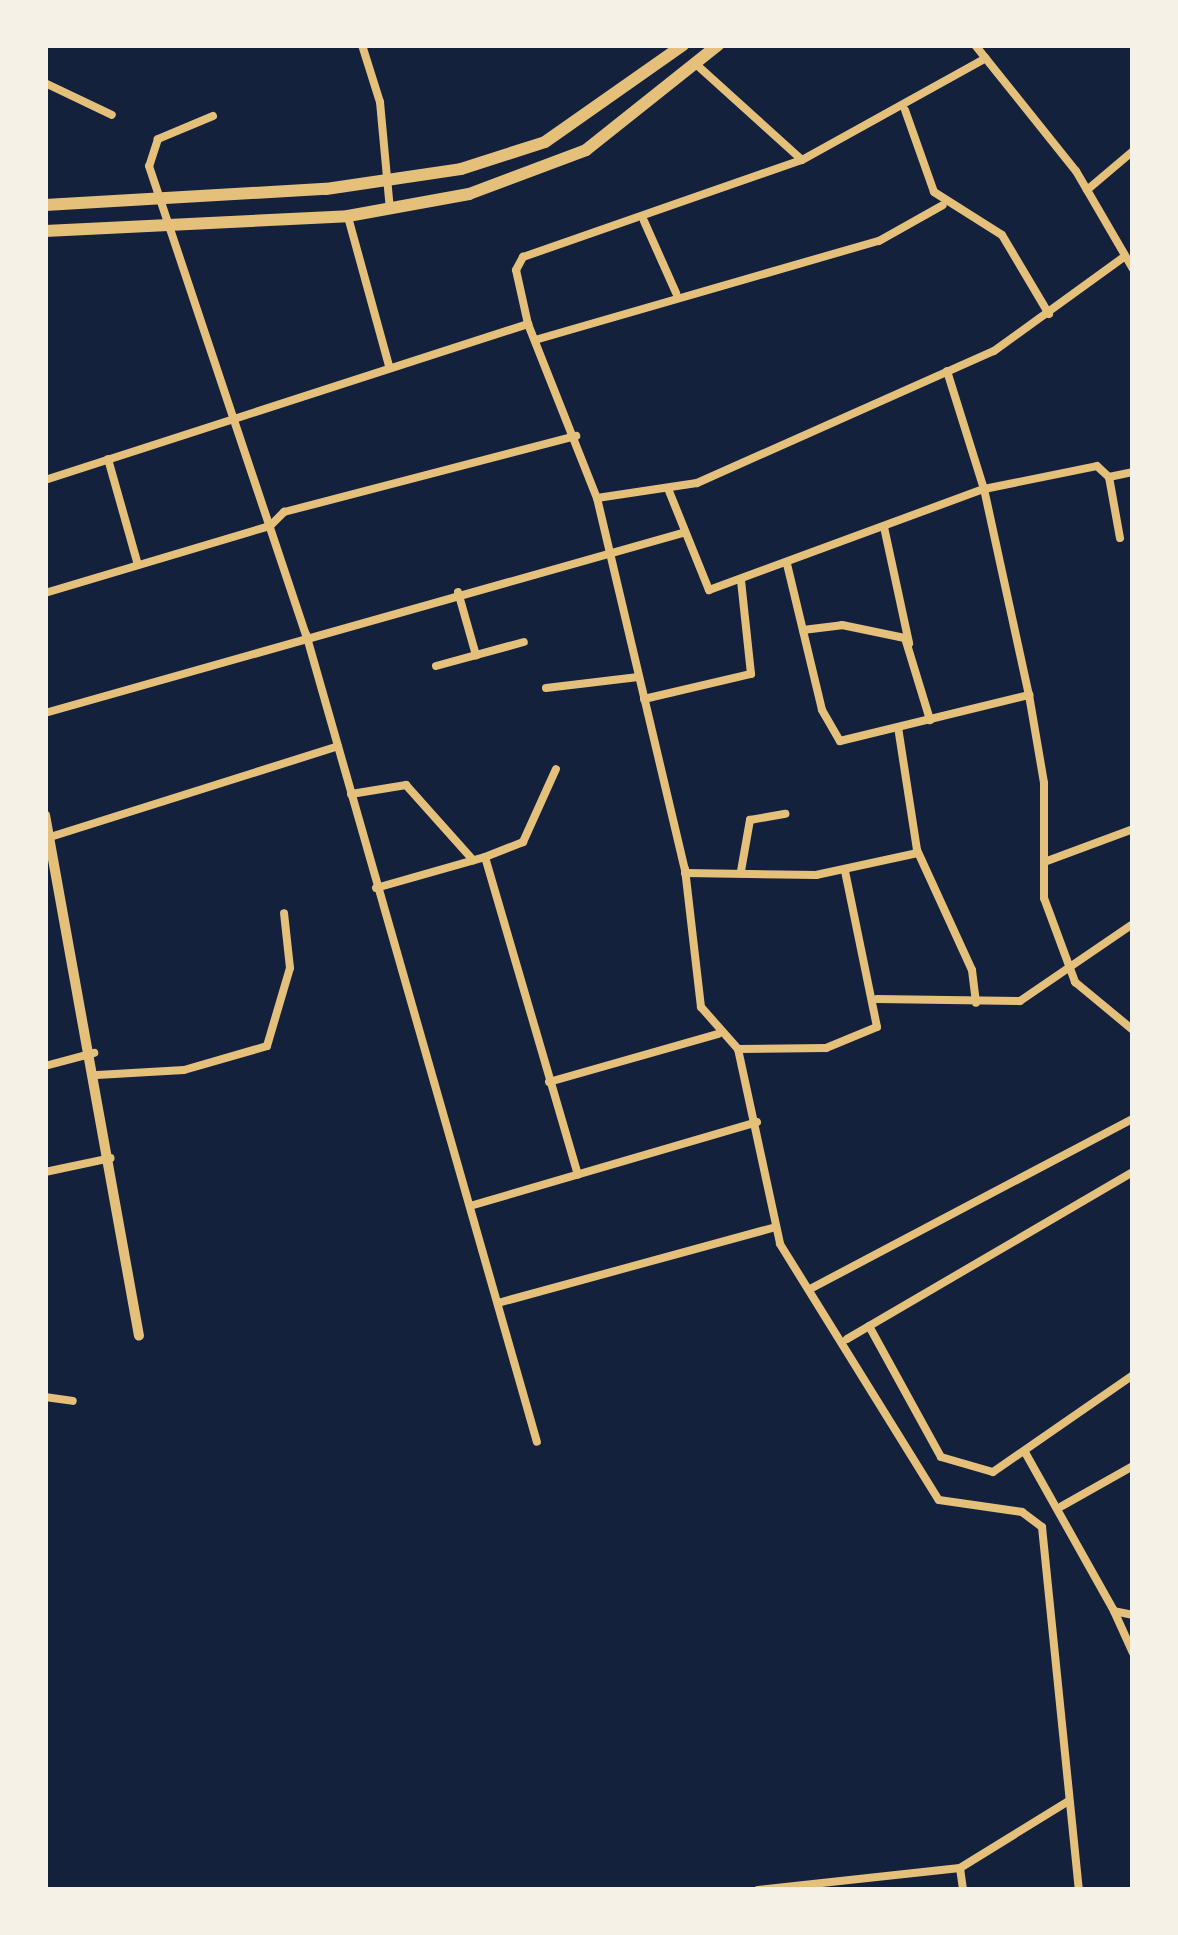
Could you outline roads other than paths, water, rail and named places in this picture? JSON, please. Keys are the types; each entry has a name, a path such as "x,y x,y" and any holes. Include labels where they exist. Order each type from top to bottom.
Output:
{"main road":[{"path":"45,205 388,182 545,142 683,45"},
{"path":"45,231 174,228 348,216 390,210 545,169 625,124 698,66 718,45"}],"street":[{"path":"362,45 380,102 390,210"},
{"path":"976,45 1087,190 1133,269"},
{"path":"986,58 905,110 802,160 644,221 518,262 528,324 576,436 610,550 685,873 701,1007 718,1034 738,1049 776,1227 810,1288 848,1339 939,1500 1022,1512 1042,1526 1066,1802 1079,1890"},
{"path":"698,66 802,160"},
{"path":"45,83 112,115"},
{"path":"905,110 943,205 1002,235 1049,314"},
{"path":"213,116 151,146 161,198 306,634 537,1442"},
{"path":"1087,190 1133,152"},
{"path":"535,340 676,293 880,241 943,205"},
{"path":"348,216 390,366"},
{"path":"644,221 676,293"},
{"path":"597,498 668,491 947,371 1049,314 1124,257"},
{"path":"45,480 528,324"},
{"path":"947,371 984,489 1029,696 1048,861 1044,898 1066,968 1090,1003 1133,1030"},
{"path":"45,594 270,526 284,512 576,436"},
{"path":"108,459 138,566"},
{"path":"668,491 702,587 740,581 984,489 1096,466 1109,477 1120,538"},
{"path":"1109,477 1133,472"},
{"path":"884,527 930,720"},
{"path":"45,713 306,634 683,533"},
{"path":"787,564 836,738 1029,696"},
{"path":"644,699 751,674 740,581"},
{"path":"458,592 476,655"},
{"path":"803,630 842,625 909,643"},
{"path":"436,666 524,642"},
{"path":"546,688 638,677"},
{"path":"898,727 918,853 972,970 976,1003"},
{"path":"48,838 338,746"},
{"path":"376,888 485,857 522,842 556,769"},
{"path":"351,794 406,786 473,860"},
{"path":"741,871 750,820 785,814"},
{"path":"45,815 94,1053 140,1336"},
{"path":"1048,861 1133,829"},
{"path":"685,873 844,871 918,853"},
{"path":"485,857 578,1174"},
{"path":"738,1049 846,1044 877,1027 877,999 844,871"},
{"path":"97,1075 184,1070 267,1046 287,990 284,913"},
{"path":"877,999 976,1003 1032,996 1066,968 1133,924"},
{"path":"550,1082 718,1034"},
{"path":"45,1066 94,1053"},
{"path":"810,1288 1133,1119"},
{"path":"470,1206 756,1122"},
{"path":"45,1172 111,1158"},
{"path":"848,1339 1132,1175"},
{"path":"498,1303 776,1227"},
{"path":"869,1326 942,1458 993,1472 1026,1454 1133,1375"},
{"path":"45,1397 74,1401"},
{"path":"1026,1454 1062,1506 1133,1654"},
{"path":"1062,1506 1130,1468 1133,1479"},
{"path":"1114,1612 1133,1615"},
{"path":"758,1890 777,1881 960,1868 1066,1802"},
{"path":"960,1868 963,1890"}]}
